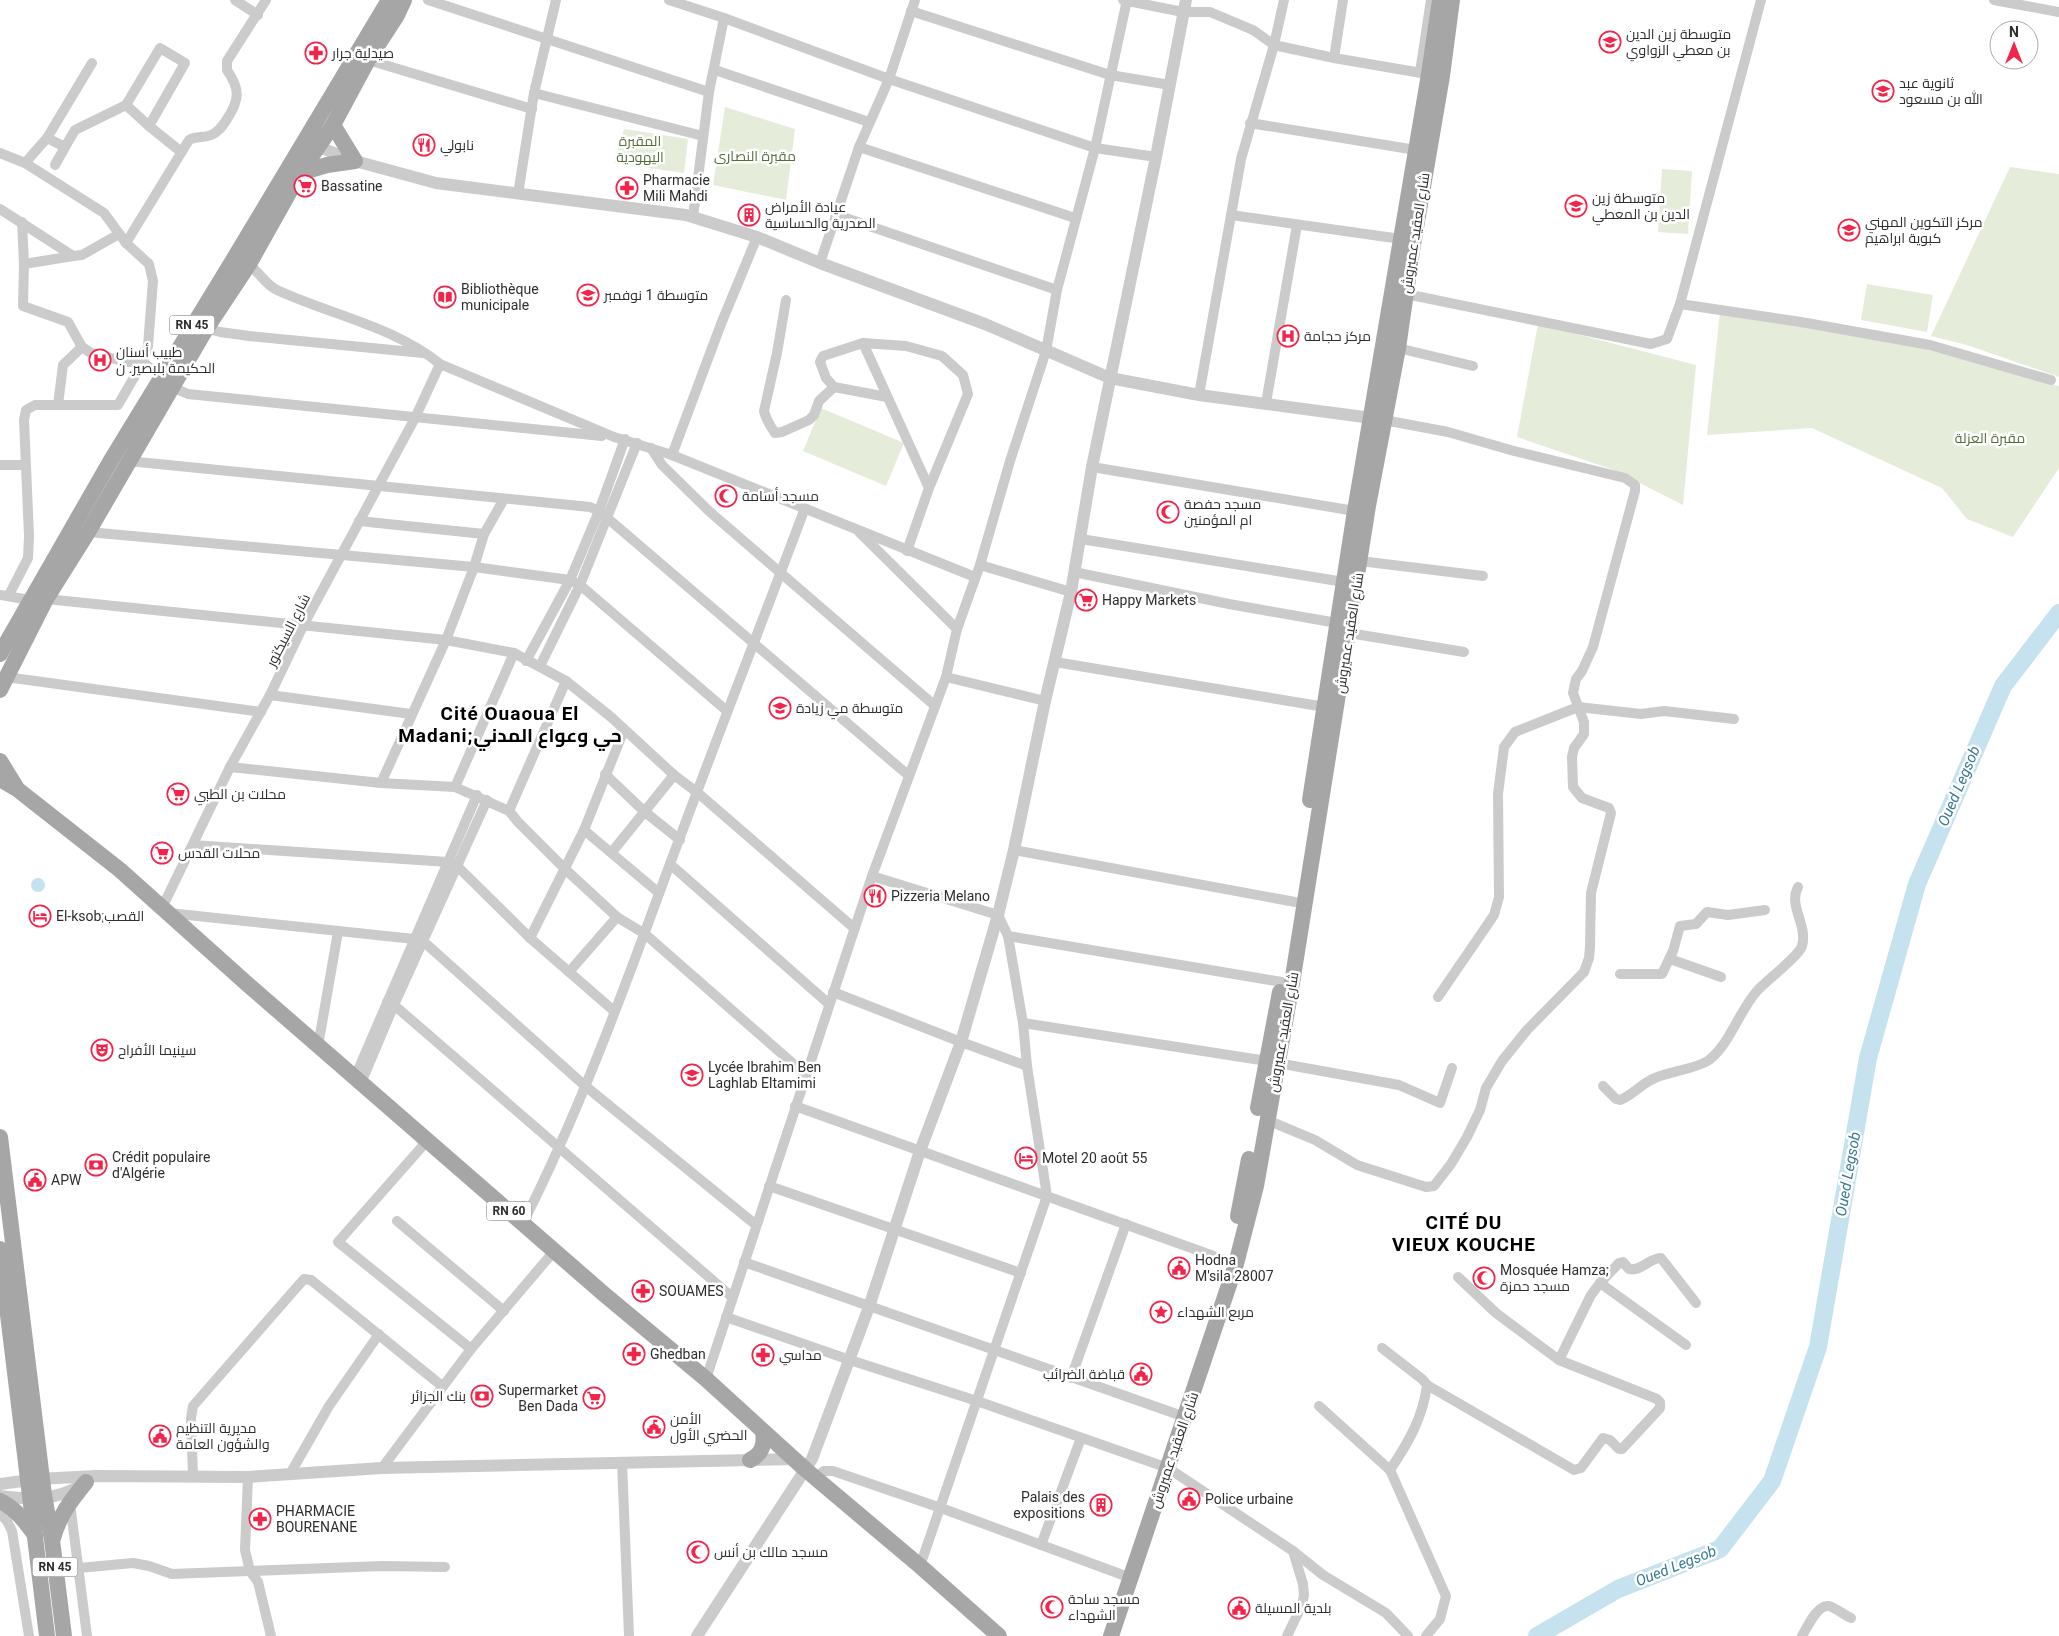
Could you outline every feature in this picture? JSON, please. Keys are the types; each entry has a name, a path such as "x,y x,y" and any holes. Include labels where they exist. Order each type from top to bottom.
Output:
{"main road":[{"name":"شارع العقيد عميروش","path":"1236,1264 1238,1217 1273,1062 1343,628 1344,582 1355,511 1377,418 1400,293 1416,222 1430,74 1440,0"},
{"name":"شارع العقيد عميروش","path":"1111,1636 1236,1264 1256,1186 1267,1120 1282,982 1324,707 1360,562 1377,418 1398,348 1401,239 1430,74 1452,0"},
{"name":"RN 45","path":"3,683 38,600 200,326 300,173 311,144 333,125 368,60 391,4"},
{"name":"RN 45","path":"242,261 391,4"},
{"path":"300,173 327,165 355,161 333,125"},
{"name":"RN 45","path":"0,654 88,532 128,461 167,382"},
{"name":"RN 60","path":"0,765 17,789 120,870 164,911 427,1141 706,1379 805,1469 920,1566 999,1636"},
{"name":"RN 45","path":"0,1137 6,1258 5,1321 36,1480"},
{"name":"RN 45","path":"6,1258 36,1480 38,1499 36,1536 48,1636"},
{"path":"750,1460 762,1450 763,1432"},
{"path":"52,1540 58,1520 66,1507 92,1479"},
{"name":"RN 45","path":"38,1499 52,1540 64,1636"},
{"path":"0,1501 12,1507 25,1520 36,1536"}],"street":[{"path":"235,0 258,15"},
{"path":"126,243 188,140 194,137 210,136 220,130 234,108 237,102 236,88 232,76 227,70 227,61 266,0"},
{"path":"428,0 709,92"},
{"path":"518,194 534,92 556,0"},
{"path":"668,0 724,18 889,79 1095,148 1156,157"},
{"path":"820,263 859,147 889,79 914,0"},
{"path":"706,1379 854,928 908,775 946,676 957,629 980,565 1010,461 1046,351 1057,290 1095,148 1126,0 1185,6 1210,12 1253,30 1274,45 1334,58 1430,74 1431,0"},
{"path":"1199,395 1241,159 1274,45 1284,0"},
{"path":"1334,58 1343,0"},
{"path":"1756,17 1757,0"},
{"path":"1400,293 1651,344 1667,339 1680,304 1761,0"},
{"path":"1994,0 2059,12"},
{"path":"697,1636 812,1460 869,1307 920,1151 961,1042 998,915 1014,850 1045,702 1071,592 1092,467 1185,6"},
{"path":"911,11 1110,75 1170,85"},
{"path":"693,217 709,92 724,18"},
{"path":"55,165 75,130 126,105 160,48 186,63 149,126"},
{"path":"368,60 532,110"},
{"path":"25,163 48,138 92,62"},
{"path":"714,70 869,122"},
{"path":"534,92 703,136"},
{"path":"126,105 180,151"},
{"path":"1250,123 1416,150"},
{"path":"48,138 65,148"},
{"path":"311,144 355,161 436,183 693,217 757,237 820,263 985,324 1110,378 1141,386 1377,418 1448,432 1514,451 1625,478 1635,485 1635,491 1593,646 1582,671 1576,679 1573,694 1584,722 1584,734 1574,748 1572,757 1573,786 1582,798 1609,808 1611,813 1591,893 1590,947 1584,972 1527,1030 1502,1061 1486,1088 1480,1110 1467,1137 1451,1164 1432,1187 1426,1187 1364,1168 1315,1140 1267,1120"},
{"path":"859,147 1075,218"},
{"path":"0,153 25,163 104,213 126,243 150,264 153,281 150,340 144,362 118,405 35,405 26,410 24,420 29,536 28,558 5,595 38,600 446,640 514,652 566,681 854,928"},
{"path":"0,209 73,256"},
{"path":"837,215 1057,290"},
{"path":"1231,215 1401,239"},
{"path":"22,222 23,306 68,322 82,347 98,355 127,362 144,362 167,382 188,394 625,439 672,455 907,551 976,577"},
{"path":"1266,403 1297,225"},
{"path":"24,264 82,255 119,234"},
{"path":"672,455 721,324 757,237"},
{"path":"242,261 274,289 388,333 427,354 440,364 614,437"},
{"path":"786,300 764,411 775,433 810,420 819,401 834,387"},
{"path":"1680,304 1801,322 1930,345 2051,380"},
{"path":"200,326 249,336 427,354"},
{"path":"863,343 929,488"},
{"path":"887,398 834,387 826,378 820,362 821,358 863,343 906,346 928,351 942,356 963,375 968,394 929,488 907,551"},
{"path":"58,405 63,365 82,347"},
{"path":"1398,348 1473,366"},
{"name":"شارع السيكتور","path":"164,911 230,767 270,695 303,626 416,418 440,364"},
{"path":"526,660 570,580 599,511 625,439"},
{"path":"540,666 580,585 637,443"},
{"path":"651,448 662,465 710,512 934,705"},
{"path":"128,461 590,508 599,511 607,520 908,775"},
{"path":"0,465 25,465"},
{"path":"1092,467 1355,511"},
{"path":"381,783 446,640 474,567 484,534 504,499"},
{"path":"523,1223 559,1149 645,934 727,711 805,508"},
{"path":"359,521 484,534"},
{"path":"854,528 957,629"},
{"path":"88,532 474,567 570,580 580,585 727,711"},
{"path":"1081,539 1344,582"},
{"path":"1360,562 1483,576"},
{"path":"980,565 1071,592"},
{"path":"1074,572 1464,652"},
{"path":"455,787 514,652"},
{"path":"1055,662 1324,707"},
{"path":"946,676 1045,702"},
{"path":"509,811 566,681"},
{"path":"3,683 261,712"},
{"path":"270,695 411,714"},
{"path":"1438,997 1494,915 1500,897 1497,812 1504,747 1515,732 1578,707 1641,714 1664,711 1734,719"},
{"path":"530,938 584,830 624,730"},
{"path":"230,767 381,783 455,787 477,795 509,811 565,869 617,917 645,934 806,1075"},
{"path":"605,774 645,812 680,840"},
{"path":"612,852 674,775"},
{"path":"453,864 477,795"},
{"path":"358,1080 453,864 487,800"},
{"path":"584,830 659,893"},
{"path":"194,845 453,864 530,938 614,1011"},
{"path":"1014,850 1295,902"},
{"path":"670,864 829,1004"},
{"path":"872,876 998,915 1008,936 1023,1022 1027,1066 1047,1196 920,1566"},
{"path":"1603,1086 1616,1099 1620,1100 1654,1078 1703,1063 1718,1052 1755,994 1770,976 1798,952 1802,946 1802,927 1794,897 1798,887"},
{"path":"1620,974 1662,974 1670,959 1679,928 1682,925 1696,924 1704,913 1728,915 1765,910"},
{"path":"164,911 419,941 584,1085 756,1225"},
{"path":"569,972 617,917"},
{"path":"318,1046 338,932"},
{"path":"1008,936 1282,982"},
{"path":"1670,959 1721,977"},
{"path":"833,992 1027,1066"},
{"path":"390,1004 732,1297"},
{"path":"1023,1022 1273,1062 1399,1085 1440,1103 1452,1068"},
{"path":"795,1106 1236,1264"},
{"path":"427,1141 338,1242 471,1349"},
{"path":"769,1186 1021,1273"},
{"path":"397,1220 504,1310"},
{"path":"1072,1378 1126,1224"},
{"path":"382,1468 471,1349 555,1250"},
{"path":"1560,1360 1592,1295 1600,1283 1619,1263 1623,1262 1629,1269 1634,1270 1654,1258 1661,1258 1696,1303"},
{"path":"744,1262 1185,1417"},
{"path":"1382,1348 1427,1385 1574,1470 1581,1468 1603,1438 1610,1440 1619,1449 1622,1449 1660,1408 1657,1399 1560,1360 1496,1314 1458,1277"},
{"path":"193,1476 191,1418 193,1406 301,1280 311,1280 442,1386"},
{"path":"1600,1283 1686,1345"},
{"path":"726,1317 977,1401 1168,1468 1293,1551 1323,1575 1386,1613 1408,1636"},
{"path":"290,1474 329,1406 379,1334"},
{"path":"1390,1470 1414,1431 1425,1405 1427,1385"},
{"path":"1319,1406 1390,1470 1446,1596 1440,1619 1426,1636"},
{"path":"1041,1545 1081,1438"},
{"path":"0,1484 36,1480 193,1476 248,1477 382,1468 750,1460 805,1469 833,1471 1131,1578"},
{"path":"622,1462 629,1636"},
{"path":"248,1477 245,1550 250,1571 258,1582 270,1636"},
{"path":"0,1496 38,1499 66,1494 92,1479"},
{"path":"66,1507 71,1511 87,1636"},
{"path":"0,1514 7,1521 12,1531 29,1636"},
{"path":"1287,1636 1302,1605 1304,1595 1303,1584 1293,1551"},
{"path":"79,1568 133,1563 172,1574 382,1566 445,1567"},
{"path":"1802,1636 1820,1609 1825,1606 1830,1606 1851,1618"}],"green space":[{"name":"مقبرة النصارى","path":"725,107 795,129 786,200 713,185"},
{"name":"المقبرة اليهودية","path":"624,129 688,139 684,173 614,163"},
{"path":"2010,167 2059,174 2059,377 1967,345 1931,336"},
{"path":"1662,169 1692,171 1688,234 1658,232"},
{"path":"1867,284 1933,295 1927,332 1861,320"},
{"name":"مقبرة العزلة","path":"1720,312 1924,348 2059,386 2059,468 2013,537 1967,519 1942,488 1812,428 1707,435"},
{"path":"1538,324 1696,365 1683,505 1614,470 1517,437"},
{"path":"821,408 904,443 886,486 803,451"}],"water":[{"path":"35,878 41,878 45,885 41,892 35,892 31,888 31,882"}],"waterway":[{"name":"Oued Legsob","path":"1537,1636 1618,1589 1720,1549 1772,1481 1818,1347 1868,1058 1917,884 2003,686 2059,613"}],"place":[{"name":"متوسطة زين الدين بن معطي الزواوي","path":"1610,42"},
{"name":"صيدلية جرار","path":"316,53"},
{"name":"ثانوية عبد الله بن مسعود","path":"1883,91"},
{"name":"نابولي","path":"424,145"},
{"name":"Bassatine","path":"305,186"},
{"name":"Pharmacie Mili Mahdi","path":"627,188"},
{"name":"متوسطة زين الدين بن المعطي","path":"1576,206"},
{"name":"عيادة الأمراض الصدرية والحساسية","path":"749,215"},
{"name":"مركز التكوين المهني كبوية ابراهيم","path":"1849,230"},
{"name":"متوسطة 1 نوفمبر","path":"588,295"},
{"name":"Bibliothèque municipale","path":"445,297"},
{"name":"مركز حجامة","path":"1288,336"},
{"name":"طبيب أسنان الحكيمة بلبصير. ن","path":"100,360"},
{"name":"مسجد أسامة","path":"726,496"},
{"name":"مسجد حفصة ام المؤمنين","path":"1168,512"},
{"name":"Happy Markets","path":"1086,600"},
{"name":"متوسطة مي زيادة","path":"780,708"},
{"name":"محلات بن الطبي","path":"178,794"},
{"name":"محلات القدس","path":"162,853"},
{"name":"Pizzeria Melano","path":"875,896"},
{"name":"El-ksob;القصب","path":"40,916"},
{"name":"سينيما الأفراح","path":"102,1050"},
{"name":"Lycée Ibrahim Ben Laghlab Eltamimi","path":"692,1075"},
{"name":"Motel 20 août 55","path":"1026,1158"},
{"name":"Crédit populaire d'Algérie","path":"96,1165"},
{"name":"APW","path":"35,1180"},
{"name":"Hodna M'sila 28007","path":"1179,1268"},
{"name":"Mosquée Hamza; مسجد حمزة","path":"1484,1278"},
{"name":"SOUAMES","path":"643,1291"},
{"name":"مربع الشهداء","path":"1161,1312"},
{"name":"Ghedban","path":"634,1354"},
{"name":"مداسي","path":"763,1355"},
{"name":"قباضة الضرائب","path":"1141,1374"},
{"name":"بنك الجزائر","path":"482,1396"},
{"name":"Supermarket Ben Dada","path":"594,1398"},
{"name":"الأمن الحضري الأول","path":"654,1427"},
{"name":"مديرية التنظيم والشؤون العامة","path":"160,1436"},
{"name":"Police urbaine","path":"1189,1499"},
{"name":"Palais des expositions","path":"1101,1505"},
{"name":"PHARMACIE BOURENANE","path":"260,1519"},
{"name":"مسجد مالك بن أنس","path":"698,1552"},
{"name":"مسجد ساحة الشهداء","path":"1052,1607"},
{"name":"بلدية المسيلة","path":"1239,1608"}],"district":[{"name":"Cité Ouaoua El Madani;حي وعواع المدني","path":"510,724"},
{"name":"CITÉ DU VIEUX KOUCHE","path":"1464,1233"}]}
